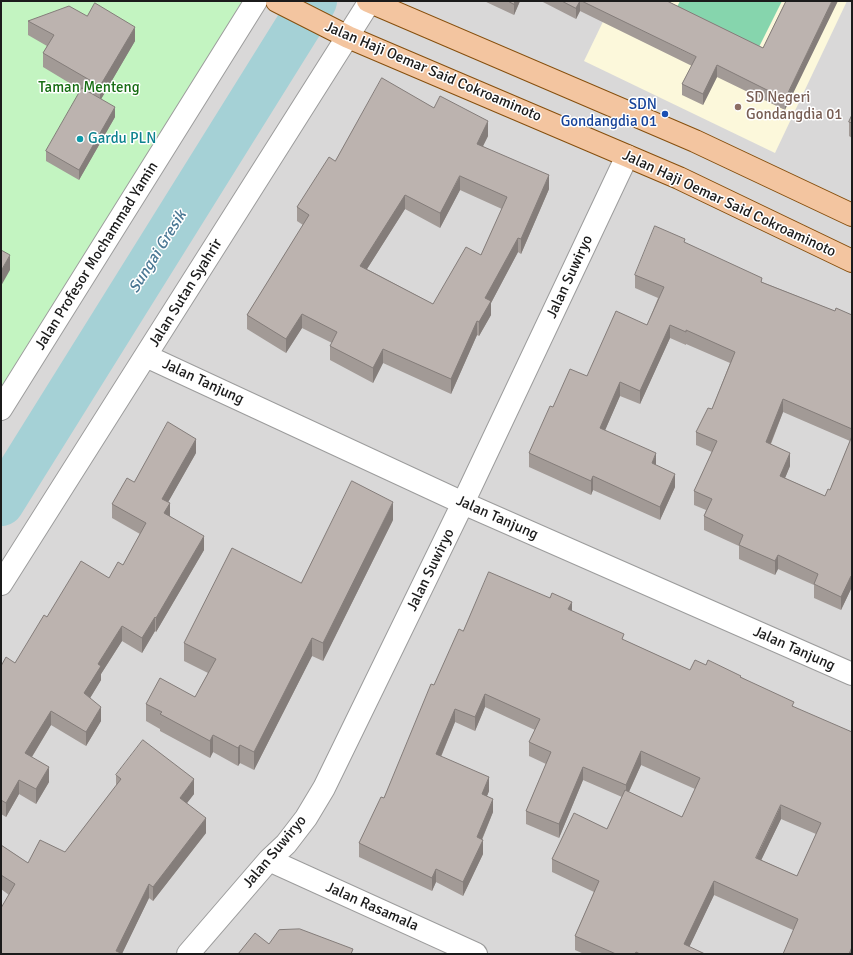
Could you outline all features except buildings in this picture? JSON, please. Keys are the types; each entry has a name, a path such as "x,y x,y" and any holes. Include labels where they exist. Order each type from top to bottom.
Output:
{"main road":[{"name":"Jalan Haji Oemar Said Cokroaminoto","path":"277,1 344,35 679,178 852,261"},
{"path":"370,1 695,141 852,216"}],"street":[{"name":"Jalan Profesor Mochammad Yamin","path":"1,409 256,1"},
{"name":"Jalan Sutan Syahrir","path":"1,584 146,356 344,35 370,1"},
{"name":"Jalan Suwiryo","path":"188,954 269,860 286,844 302,823 324,788 463,503 627,156"},
{"name":"Jalan Tanjung","path":"146,356 463,503 852,674"},
{"name":"Jalan Rasamala","path":"269,860 476,954"}],"shaded area":[{"path":"1,1 852,1 852,954 1,954"},
{"name":"SD Negeri Gondangdia 01","path":"613,1 847,1 775,153 584,61"}],"green space":[{"name":"Taman Menteng","path":"1,1 243,1 1,402"},
{"path":"680,1 782,1 757,51 675,11"}],"waterway":[{"name":"Sungai Gresik","path":"1,503 314,1"}],"place":[{"name":"SD Negeri Gondangdia 01","path":"738,107"},
{"name":"SDN Gondangdia 01","path":"665,114"},
{"name":"Gardu PLN","path":"80,139"}]}
